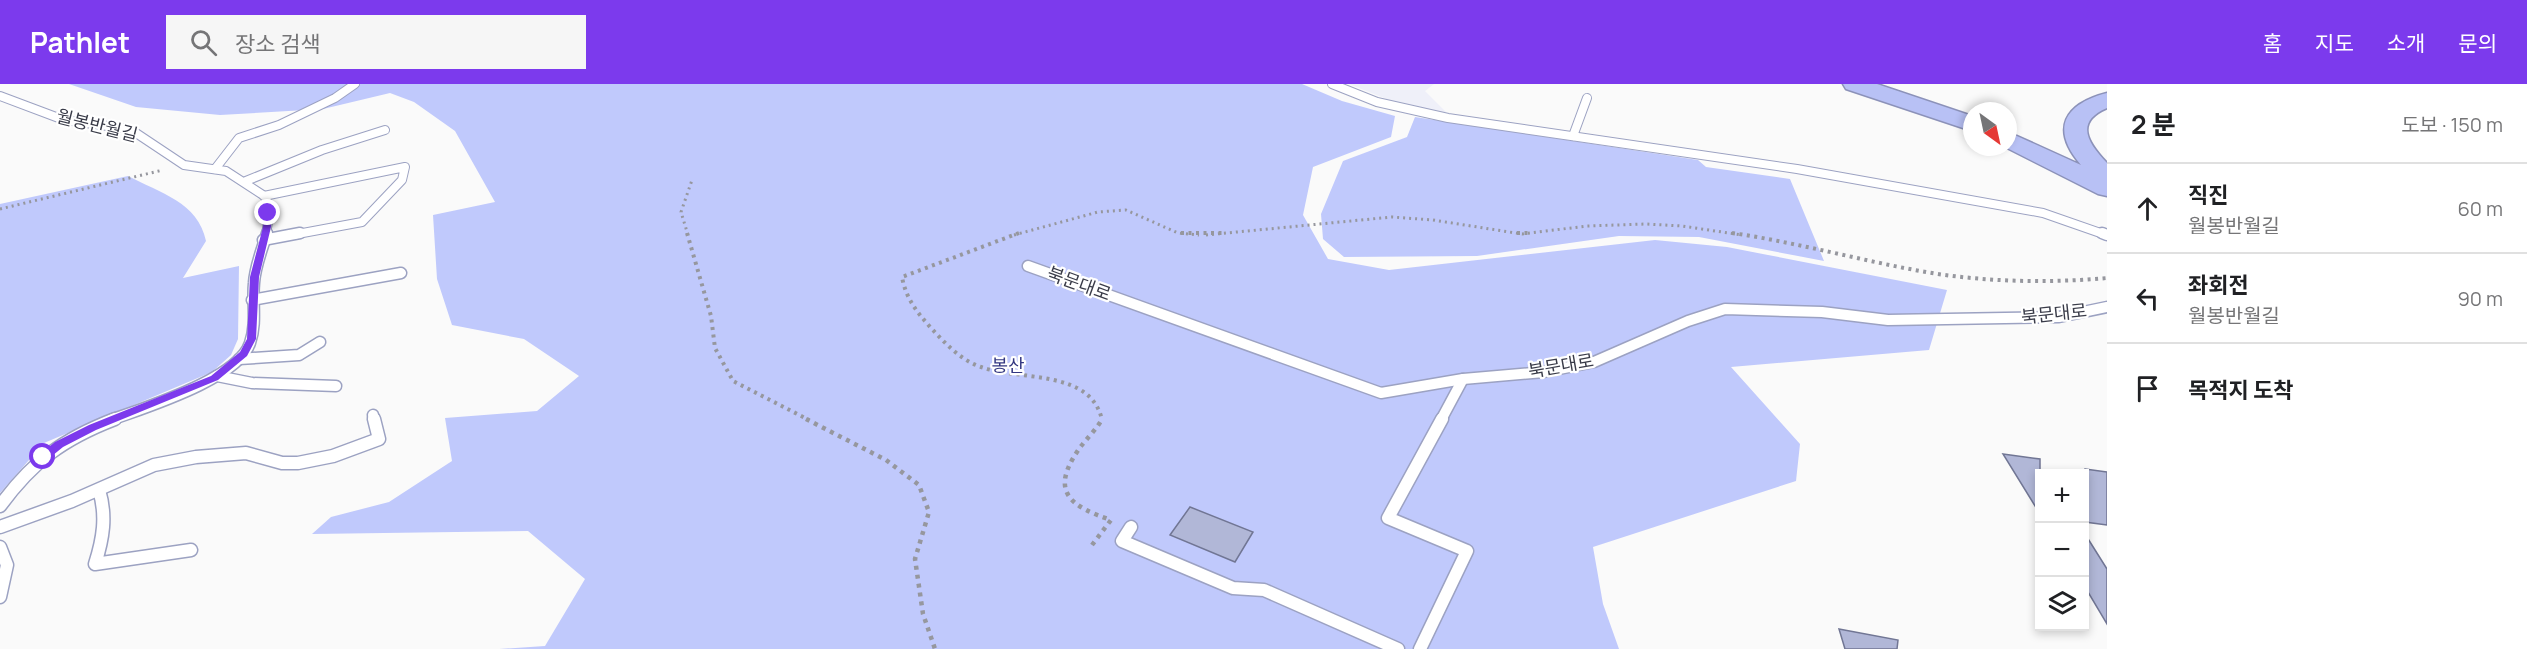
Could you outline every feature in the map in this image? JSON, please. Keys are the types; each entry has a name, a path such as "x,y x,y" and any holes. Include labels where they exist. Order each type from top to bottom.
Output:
{"highway":[{"path":"1854,84 1963,121"},
{"path":"2107,100 2088,107 2079,116 2074,129 2077,144 2089,160 2107,177"},
{"path":"2017,144 2107,188"}],"lane":[{"path":"215,169 239,138 279,125 334,98 355,84"},
{"path":"1332,84 1377,102 1448,118 1797,169 2017,208 2067,220 2107,235"},
{"name":"월봉반월길","path":"0,96 64,120 122,128 136,133 184,165 226,171 246,182 264,196"},
{"path":"1573,136 1587,98"},
{"path":"246,182 322,150 385,130"},
{"path":"0,506 20,478 59,445 92,428 217,376 248,348 252,339 254,277 268,213 268,201 264,196 405,167 402,180 362,222 263,240"},
{"name":"북문대로","path":"1028,266 1381,393 1463,379 1544,372 1594,362 1688,321 1725,309 1822,312 1888,320 2059,317 2107,307"},
{"path":"252,300 401,273"},
{"path":"238,359 299,356 320,342"},
{"path":"217,376 252,383 336,386"},
{"path":"1420,649 1467,551 1388,518 1463,379"},
{"path":"0,527 99,490 154,465 186,459 246,453 255,453 289,464 341,452 379,439 373,415"},
{"path":"99,490 104,509 104,524 102,542 95,564 191,550"},
{"path":"1131,527 1122,541 1233,588 1264,591 1398,649"},
{"path":"0,547 7,565 0,597"}],"path":[{"path":"0,209 184,165"},
{"path":"692,180 681,212 711,316 715,348 733,381 886,460 919,485 929,512 915,559 923,614 935,649"},
{"path":"1092,545 1111,520 1075,504 1068,492 1065,476 1071,460 1102,420 1102,413 1095,400 1079,388 1058,380 1006,375 981,368 958,356 905,297 902,277 1016,234 1098,212 1126,210 1178,233 1203,235 1392,217 1433,220 1522,234 1587,226 1646,224 1682,226 1795,244 1836,255 1939,274 2003,280 2072,281 2107,278"}],"shaded area":[{"path":"1349,84 1434,84 1425,91 1447,113 1389,100"}],"green space":[{"name":"봉산","path":"69,84 1302,84 1342,101 1395,116 1391,137 1313,167 1303,215 1328,259 1389,270 1655,240 1727,247 1947,290 1929,350 1731,367 1800,444 1796,481 1593,547 1603,604 1619,649 499,649 545,646 585,579 528,531 312,534 331,517 389,502 452,461 445,418 537,411 579,376 524,339 452,325 437,279 433,215 495,202 455,131 414,102 390,93 323,109 220,115 136,107"},
{"path":"1415,117 1698,160 1706,167 1790,179 1824,261 1699,237 1619,236 1477,256 1344,257 1323,239 1321,214 1343,161 1407,137"},
{"path":"128,176 176,200 195,217 202,228 206,241 183,278 239,266 238,339 231,355 212,372 44,443 0,493 0,204"}],"building":[{"path":"2003,454 2040,459 2040,469 2035,469 2035,506"},
{"path":"2089,470 2107,472 2107,525 2089,523"},
{"path":"1190,507 1253,532 1235,562 1170,535"},
{"path":"2089,540 2107,569 2107,624 2089,594"},
{"path":"1839,629 1898,640 1897,649 1845,649"}],"route":[{"path":"43,457 59,445 92,428 214,378 244,354 252,339 254,277 267,227 268,213"}]}
